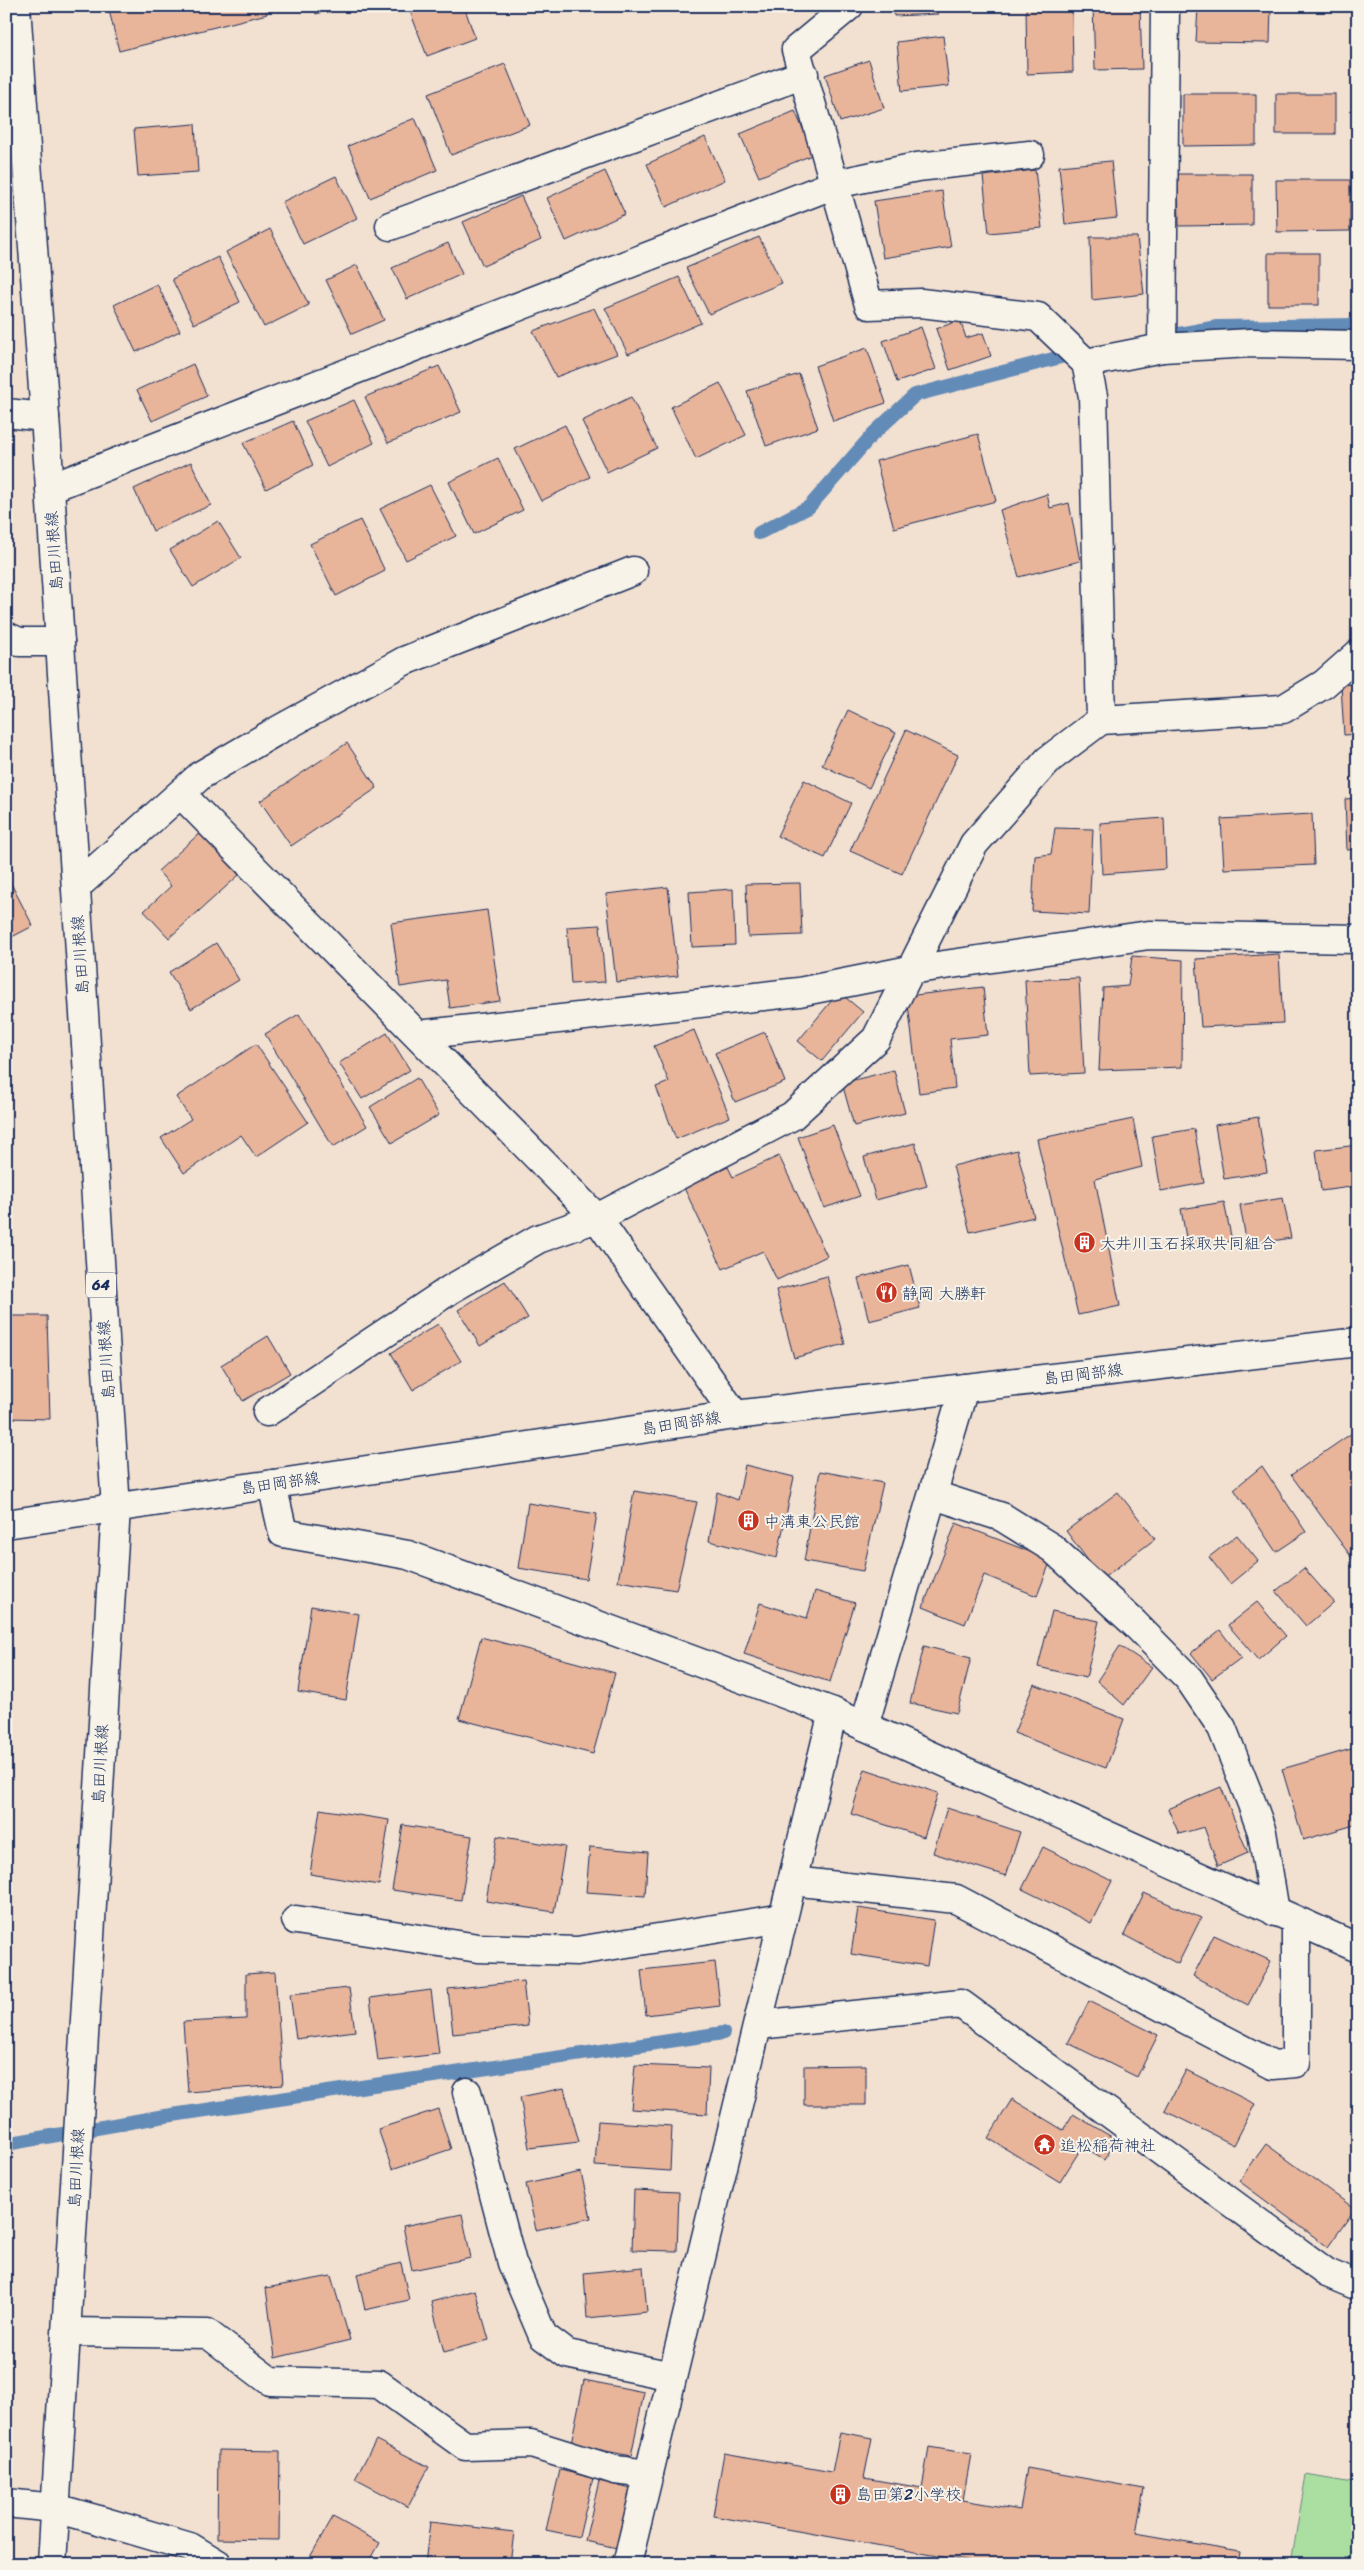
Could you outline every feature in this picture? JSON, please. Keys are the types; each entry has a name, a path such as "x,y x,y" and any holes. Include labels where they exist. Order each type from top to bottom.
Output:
{"street":[{"path":"849,6 796,50 870,305 921,303 1038,318 1086,363 1092,396 1101,720"},
{"path":"1162,348 1165,6"},
{"name":"島田川根線","path":"13,18 50,488 116,1508 52,2564"},
{"path":"390,226 804,74"},
{"path":"50,488 835,184 917,167 1030,155"},
{"path":"1086,363 1162,348 1251,343 1358,345"},
{"path":"6,413 45,417"},
{"path":"76,887 202,775 404,661 633,571"},
{"path":"6,636 19,642 60,642"},
{"path":"267,1412 459,1284 538,1239 597,1218 792,1116 876,1039 974,844 1048,760 1101,720 1283,709 1324,684 1358,654"},
{"path":"181,794 597,1218 735,1415"},
{"path":"418,1035 799,992 910,970 1149,935 1358,940"},
{"name":"島田岡部線","path":"6,1524 735,1415 1358,1342"},
{"path":"864,1726 934,1495 964,1388"},
{"path":"272,1484 284,1533 408,1555 833,1712 1358,1948"},
{"path":"792,1881 956,1899 1273,2065 1296,2063 1285,1916 1262,1832 1222,1728 1189,1679 1134,1623 1052,1548 1002,1517 934,1495"},
{"path":"627,2564 833,1712"},
{"path":"296,1920 478,1948 577,1952 783,1918"},
{"path":"758,2025 961,2004 1327,2273 1358,2286"},
{"path":"467,2092 512,2263 543,2336 568,2354 672,2376"},
{"path":"67,2332 208,2334 270,2381 378,2384 465,2446 531,2444 615,2470 649,2474"},
{"path":"6,2503 55,2508 190,2547 218,2564"}],"green space":[{"path":"1306,2475 1358,2484 1358,2564 1291,2564"}],"building":[{"path":"108,6 265,6 267,14 119,51"},
{"path":"313,6 343,6 316,14"},
{"path":"408,6 464,6 475,38 427,56"},
{"path":"893,6 937,6 938,14 894,16"},
{"path":"1026,6 1072,6 1073,72 1027,74"},
{"path":"1093,6 1140,6 1142,69 1095,70"},
{"path":"1198,6 1271,6 1270,43 1196,42"},
{"path":"943,36 949,86 902,91 897,42"},
{"path":"869,60 884,108 840,122 825,75"},
{"path":"505,64 530,125 451,155 428,94"},
{"path":"1183,94 1256,94 1256,145 1183,146"},
{"path":"1276,94 1335,94 1335,134 1276,134"},
{"path":"795,111 814,154 759,177 740,134"},
{"path":"415,118 437,170 370,198 348,146"},
{"path":"195,124 198,172 138,176 134,129"},
{"path":"705,137 725,180 666,207 647,164"},
{"path":"1111,161 1117,218 1065,224 1059,166"},
{"path":"1035,170 1042,228 989,233 983,176"},
{"path":"605,171 625,214 566,241 547,198"},
{"path":"1178,174 1252,174 1252,225 1179,226"},
{"path":"336,176 357,218 303,244 282,202"},
{"path":"1276,180 1350,180 1350,231 1277,232"},
{"path":"942,191 951,247 883,258 874,201"},
{"path":"521,196 541,240 483,266 463,222"},
{"path":"270,229 309,305 264,327 226,252"},
{"path":"759,237 782,283 709,314 686,268"},
{"path":"1090,237 1137,237 1144,294 1092,300"},
{"path":"448,243 462,274 407,299 392,268"},
{"path":"1268,253 1319,253 1319,305 1268,305"},
{"path":"218,257 240,302 194,324 172,279"},
{"path":"357,265 384,320 352,334 326,280"},
{"path":"679,277 701,323 628,354 605,308"},
{"path":"157,284 180,331 136,352 114,305"},
{"path":"594,308 617,354 556,377 533,331"},
{"path":"960,320 966,338 983,333 991,356 950,370 936,329"},
{"path":"921,327 936,369 897,382 883,341"},
{"path":"867,348 886,403 833,421 815,366"},
{"path":"193,364 207,396 152,421 137,390"},
{"path":"439,366 461,412 388,443 365,397"},
{"path":"799,374 818,428 766,446 747,391"},
{"path":"720,383 746,435 696,459 671,407"},
{"path":"631,397 657,448 607,472 582,421"},
{"path":"354,400 374,443 327,467 305,421"},
{"path":"293,421 313,465 266,489 243,443"},
{"path":"565,425 590,477 541,501 515,449"},
{"path":"978,434 996,501 894,528 876,461"},
{"path":"498,458 523,510 474,534 449,482"},
{"path":"191,462 211,505 153,531 134,489"},
{"path":"430,485 456,536 406,560 380,509"},
{"path":"1047,494 1050,508 1069,503 1080,561 1019,577 1000,510"},
{"path":"360,520 385,571 336,596 310,544"},
{"path":"218,521 241,558 193,587 170,550"},
{"path":"1358,684 1358,734 1344,735 1341,685"},
{"path":"848,710 896,733 869,788 822,765"},
{"path":"906,730 958,755 902,874 850,851"},
{"path":"347,743 377,788 291,846 260,801"},
{"path":"804,780 851,803 825,858 777,836"},
{"path":"1358,798 1358,849 1347,850 1345,799"},
{"path":"1312,814 1314,865 1224,869 1221,819"},
{"path":"1164,818 1166,869 1102,874 1100,823"},
{"path":"1055,828 1093,829 1089,914 1032,911 1035,856 1051,854"},
{"path":"201,832 239,875 169,938 144,911 171,886 158,871"},
{"path":"6,874 33,926 6,940"},
{"path":"800,883 802,935 748,937 746,884"},
{"path":"668,887 678,976 616,982 606,894"},
{"path":"733,889 735,945 692,947 689,892"},
{"path":"487,910 500,1001 450,1008 446,980 400,987 391,923"},
{"path":"600,925 605,982 571,984 567,927"},
{"path":"216,943 239,980 191,1009 169,972"},
{"path":"1279,954 1283,1023 1201,1027 1196,959"},
{"path":"1132,956 1183,960 1182,1067 1099,1070 1103,988 1128,986"},
{"path":"1079,978 1084,1073 1030,1076 1025,980"},
{"path":"983,987 988,1035 950,1039 955,1088 919,1093 907,996"},
{"path":"839,992 863,1012 822,1061 798,1041"},
{"path":"299,1014 367,1126 333,1147 265,1034"},
{"path":"694,1030 730,1117 676,1139 656,1087 669,1082 654,1046"},
{"path":"765,1032 785,1082 735,1102 715,1053"},
{"path":"387,1033 410,1070 362,1099 339,1063"},
{"path":"256,1044 308,1122 256,1157 241,1135 184,1173 161,1138 191,1119 176,1097"},
{"path":"894,1070 905,1113 854,1126 842,1083"},
{"path":"417,1078 439,1115 392,1143 370,1107"},
{"path":"1258,1117 1267,1172 1224,1179 1215,1125"},
{"name":"大井川玉石採取共同組合","path":"1133,1119 1142,1167 1095,1179 1120,1306 1078,1315 1037,1139"},
{"path":"833,1125 860,1196 824,1208 798,1137"},
{"path":"1194,1129 1204,1183 1161,1191 1152,1136"},
{"path":"915,1143 927,1186 876,1200 864,1157"},
{"path":"1358,1145 1358,1186 1321,1191 1316,1150"},
{"path":"1017,1150 1034,1217 970,1232 953,1166"},
{"path":"779,1156 827,1256 777,1280 763,1251 723,1269 684,1188 728,1167 733,1177"},
{"path":"1283,1198 1291,1238 1247,1245 1240,1205"},
{"path":"1224,1202 1232,1241 1188,1249 1181,1209"},
{"path":"909,1265 920,1308 869,1321 858,1278"},
{"path":"827,1276 845,1344 794,1358 776,1290"},
{"path":"505,1281 528,1318 480,1346 458,1310"},
{"path":"6,1316 47,1316 50,1419 6,1418"},
{"path":"438,1324 461,1361 413,1390 391,1353"},
{"path":"268,1336 290,1373 243,1401 221,1365"},
{"path":"1355,1431 1358,1436 1358,1566 1291,1475"},
{"name":"中溝東公民館","path":"745,1465 794,1477 777,1558 709,1541 717,1492 738,1500"},
{"path":"1262,1466 1306,1532 1276,1552 1234,1489"},
{"path":"820,1471 883,1483 863,1571 804,1561"},
{"path":"634,1491 697,1502 676,1590 618,1581"},
{"path":"1118,1492 1155,1539 1102,1579 1066,1531"},
{"path":"528,1503 597,1514 586,1579 518,1568"},
{"path":"956,1523 1051,1560 1037,1596 984,1575 965,1624 923,1607"},
{"path":"1237,1535 1258,1561 1230,1584 1209,1557"},
{"path":"1304,1568 1334,1602 1306,1626 1276,1591"},
{"path":"815,1591 855,1603 830,1682 744,1654 760,1603 807,1618"},
{"path":"1257,1602 1286,1636 1258,1660 1228,1625"},
{"path":"311,1606 359,1614 346,1700 298,1692"},
{"path":"1052,1611 1099,1621 1086,1678 1038,1667"},
{"path":"1220,1630 1241,1658 1212,1679 1191,1653"},
{"path":"481,1637 615,1673 593,1754 459,1719"},
{"path":"924,1646 971,1658 957,1713 910,1703"},
{"path":"1120,1646 1152,1667 1124,1705 1097,1681"},
{"path":"1034,1684 1124,1719 1106,1768 1014,1733"},
{"path":"1358,1747 1358,1824 1303,1840 1282,1769"},
{"path":"865,1769 938,1793 924,1837 851,1814"},
{"path":"1221,1787 1248,1853 1218,1866 1204,1827 1179,1834 1168,1809"},
{"path":"947,1808 1020,1832 1006,1876 933,1853"},
{"path":"320,1809 389,1820 379,1885 310,1874"},
{"path":"403,1825 472,1836 461,1900 392,1890"},
{"path":"497,1836 565,1847 554,1912 486,1901"},
{"path":"590,1847 648,1852 645,1896 586,1892"},
{"path":"1043,1847 1112,1881 1091,1923 1022,1889"},
{"path":"1144,1893 1201,1918 1178,1964 1124,1935"},
{"path":"858,1908 934,1920 927,1966 851,1954"},
{"path":"1214,1935 1271,1961 1248,2005 1193,1976"},
{"path":"715,1962 720,2006 646,2015 641,1970"},
{"path":"275,1972 283,2085 188,2092 183,2022 246,2019 246,1974"},
{"path":"523,1981 528,2026 453,2034 448,1989"},
{"path":"349,1988 355,2031 296,2039 290,1994"},
{"path":"431,1990 439,2054 378,2061 370,1998"},
{"path":"1089,2001 1158,2035 1137,2077 1068,2043"},
{"path":"635,2065 709,2068 707,2114 631,2109"},
{"path":"866,2065 866,2105 804,2105 804,2066"},
{"path":"1186,2070 1255,2104 1234,2145 1165,2111"},
{"path":"564,2088 579,2142 529,2148 520,2097"},
{"path":"1012,2099 1063,2130 1073,2114 1117,2140 1104,2160 1082,2147 1060,2182 988,2138"},
{"path":"438,2109 451,2149 392,2169 378,2129"},
{"path":"598,2121 672,2126 670,2171 595,2166"},
{"path":"1266,2144 1355,2209 1328,2247 1239,2181"},
{"path":"581,2172 591,2218 536,2230 526,2184"},
{"path":"634,2190 679,2192 677,2251 632,2250"},
{"path":"462,2214 471,2258 412,2270 403,2226"},
{"path":"401,2263 409,2300 365,2310 357,2274"},
{"path":"643,2267 647,2312 587,2318 584,2273"},
{"path":"331,2276 350,2340 275,2358 266,2288"},
{"path":"475,2290 489,2340 444,2352 431,2302"},
{"path":"584,2380 644,2392 631,2456 571,2444"},
{"name":"島田第2小学校","path":"840,2432 872,2438 864,2478 922,2488 929,2447 971,2454 963,2500 1020,2510 1027,2468 1144,2489 1136,2533 1240,2551 1238,2564 983,2564 713,2516 724,2453 832,2472"},
{"path":"376,2440 429,2467 408,2507 355,2479"},
{"path":"218,2450 280,2451 279,2540 217,2539"},
{"path":"560,2470 593,2478 579,2537 546,2530"},
{"path":"599,2481 631,2489 617,2548 585,2541"},
{"path":"333,2517 380,2543 368,2564 306,2564"},
{"path":"430,2522 514,2532 510,2564 425,2564"}],"waterway":[{"path":"1168,336 1217,327 1358,325"},
{"path":"759,533 809,507 873,434 915,395 1076,353"},
{"path":"6,2144 159,2117 723,2033"}],"place":[{"name":"大井川玉石採取共同組合","path":"1084,1243"},
{"name":"静岡 大勝軒","path":"886,1293"},
{"name":"中溝東公民館","path":"748,1521"},
{"name":"追松稲荷神社","path":"1044,2145"},
{"name":"島田第2小学校","path":"840,2494"}]}
